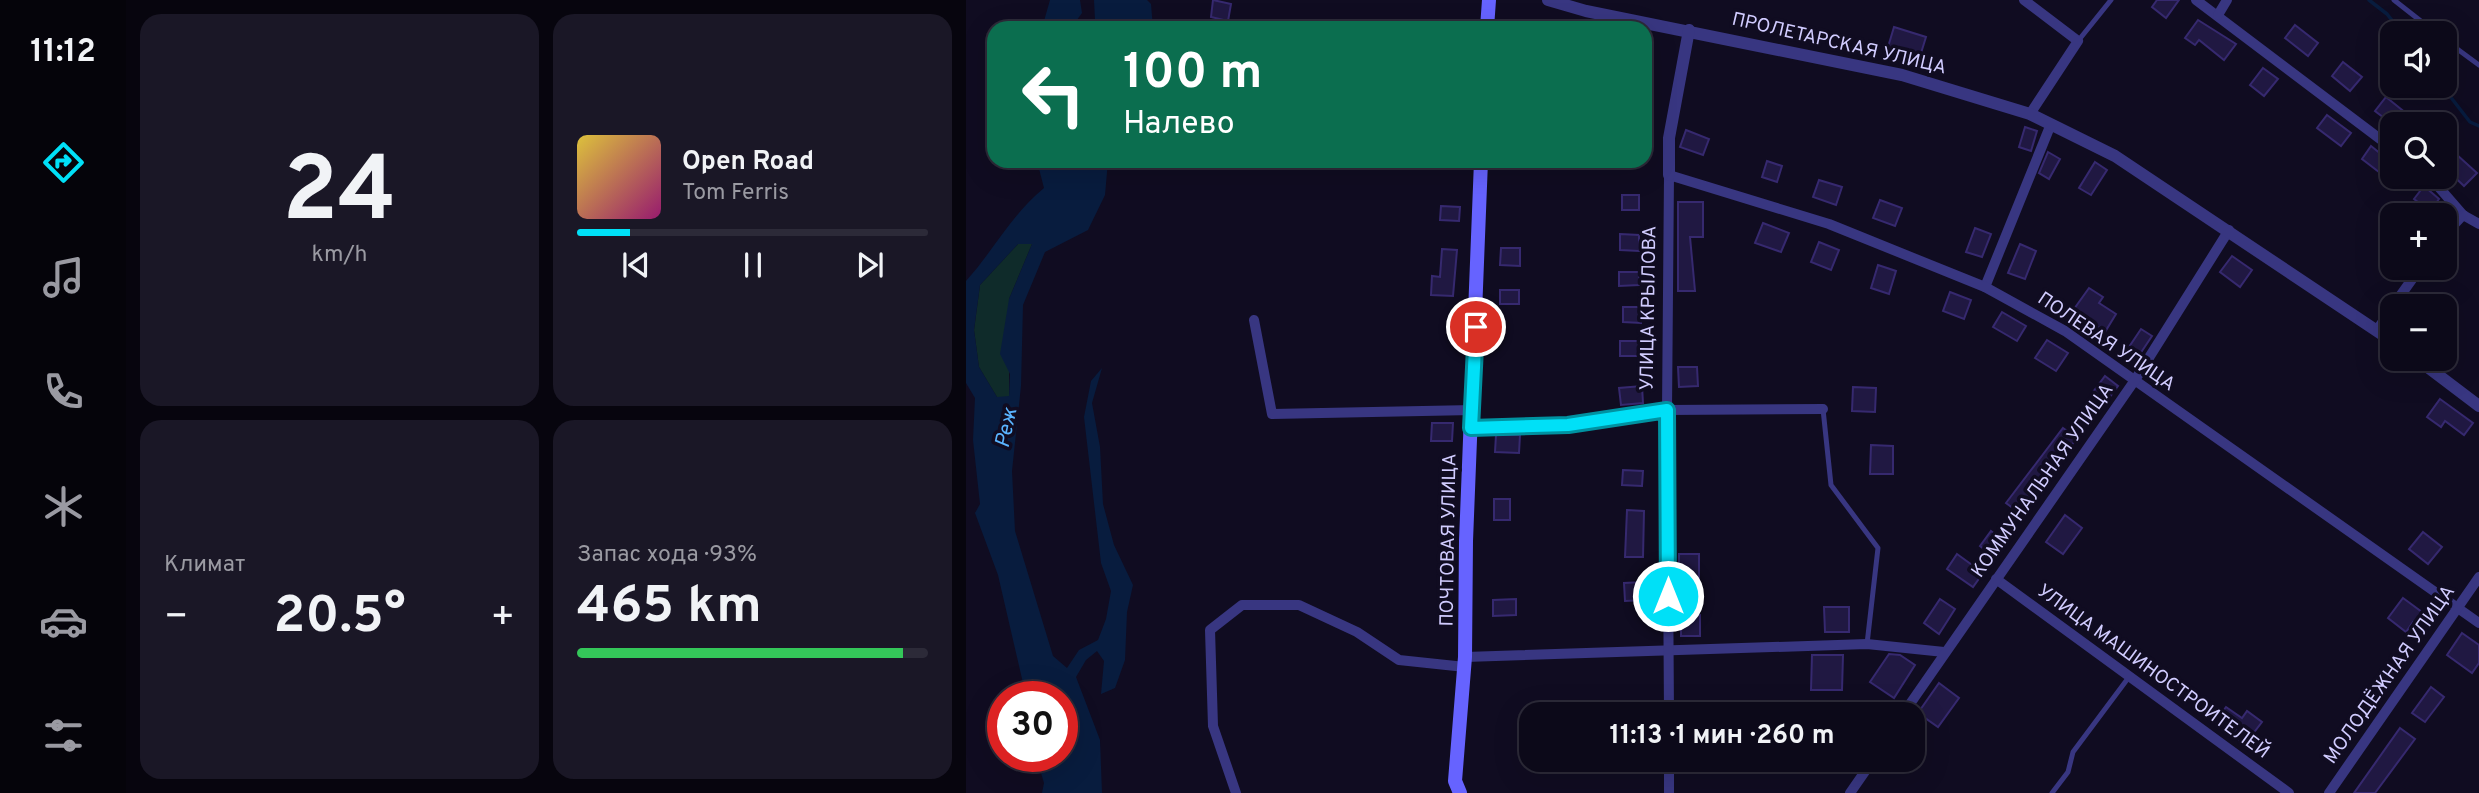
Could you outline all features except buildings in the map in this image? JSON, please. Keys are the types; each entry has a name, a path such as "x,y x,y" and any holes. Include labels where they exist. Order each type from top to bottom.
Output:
{"main road":[{"path":"1488,21 1489,0"},
{"name":"ПОЧТОВАЯ УЛИЦА","path":"1457,787 1465,662 1482,168"},
{"path":"1446,793 1457,787"}],"street":[{"name":"ПРОЛЕТАРСКАЯ УЛИЦА","path":"1548,0 1586,11 1640,21"},
{"path":"2024,0 2078,41 2030,114"},
{"path":"2196,0 2380,139"},
{"path":"2218,15 2227,0"},
{"name":"ПРОЛЕТАРСКАЯ УЛИЦА","path":"1652,23 1902,75 2030,114 2115,156 2380,332"},
{"name":"УЛИЦА КРЫЛОВА","path":"1669,702 1669,138 1689,30"},
{"path":"1985,287 2051,124"},
{"name":"ПОЛЕВАЯ УЛИЦА","path":"1670,175 1829,224 1985,287 2065,331 2479,624"},
{"path":"2440,189 2463,215 2479,224"},
{"path":"2457,221 2463,215"},
{"name":"КОММУНАЛЬНАЯ УЛИЦА","path":"1911,702 2135,380 2229,230"},
{"path":"1254,320 1272,414 1473,410"},
{"path":"2377,330 2380,326"},
{"path":"2433,371 2479,406"},
{"path":"1471,428 1568,425 1667,410 1823,410"},
{"name":"МОЛОДЁЖНАЯ УЛИЦА","path":"2329,793 2479,578"},
{"name":"УЛИЦА МАШИНОСТРОИТЕЛЕЙ","path":"1996,579 2289,793"},
{"path":"1236,793 1213,726 1210,630 1241,606 1299,605 1357,632 1399,660 1465,662 1669,649 1867,644 1944,652"},
{"path":"1669,772 1670,793"},
{"path":"1864,793 1852,790 1865,772"}],"lane":[{"path":"2078,41 2111,0"},
{"path":"2394,0 2421,21"},
{"path":"2457,49 2478,66"},
{"path":"1823,410 1831,485 1878,548 1867,644"},
{"path":"2052,793 2068,772 2073,752 2130,675"}],"green space":[{"path":"1018,244 1032,244 1009,299 1009,397 997,397 979,367 974,330 980,285"}],"water":[{"path":"1050,0 1080,0 1082,13 1076,21 1044,21"},
{"path":"1094,0 1147,0 1151,4 1152,21 1095,20"},
{"name":"Реж","path":"1039,168 1107,168 1105,195 1088,230 1045,252 1023,305 1021,386 1012,471 1015,531 1053,656 1067,668 1079,650 1098,640 1106,619 1111,591 1101,563 1084,417 1091,381 1102,368 1092,403 1100,447 1103,504 1114,545 1133,585 1127,612 1125,660 1115,688 1101,694 1104,661 1097,651 1086,660 1076,677 1078,681 1023,681 998,575 975,513 980,504 973,440 975,398 966,383 966,281 1022,210 1044,188","holes":["1018,244 1032,244 1009,299 1000,354 1010,374 1009,396 997,397 979,367 974,330 980,285"]},
{"path":"1078,682 1100,740 1102,793 1042,793 1044,783 1041,772 1078,772"}],"waterway":[{"path":"2369,0 2393,21"},
{"path":"2451,98 2470,122 2479,126"}],"route":[{"path":"1476,327 1471,428 1568,425 1667,410 1668,596"}]}
